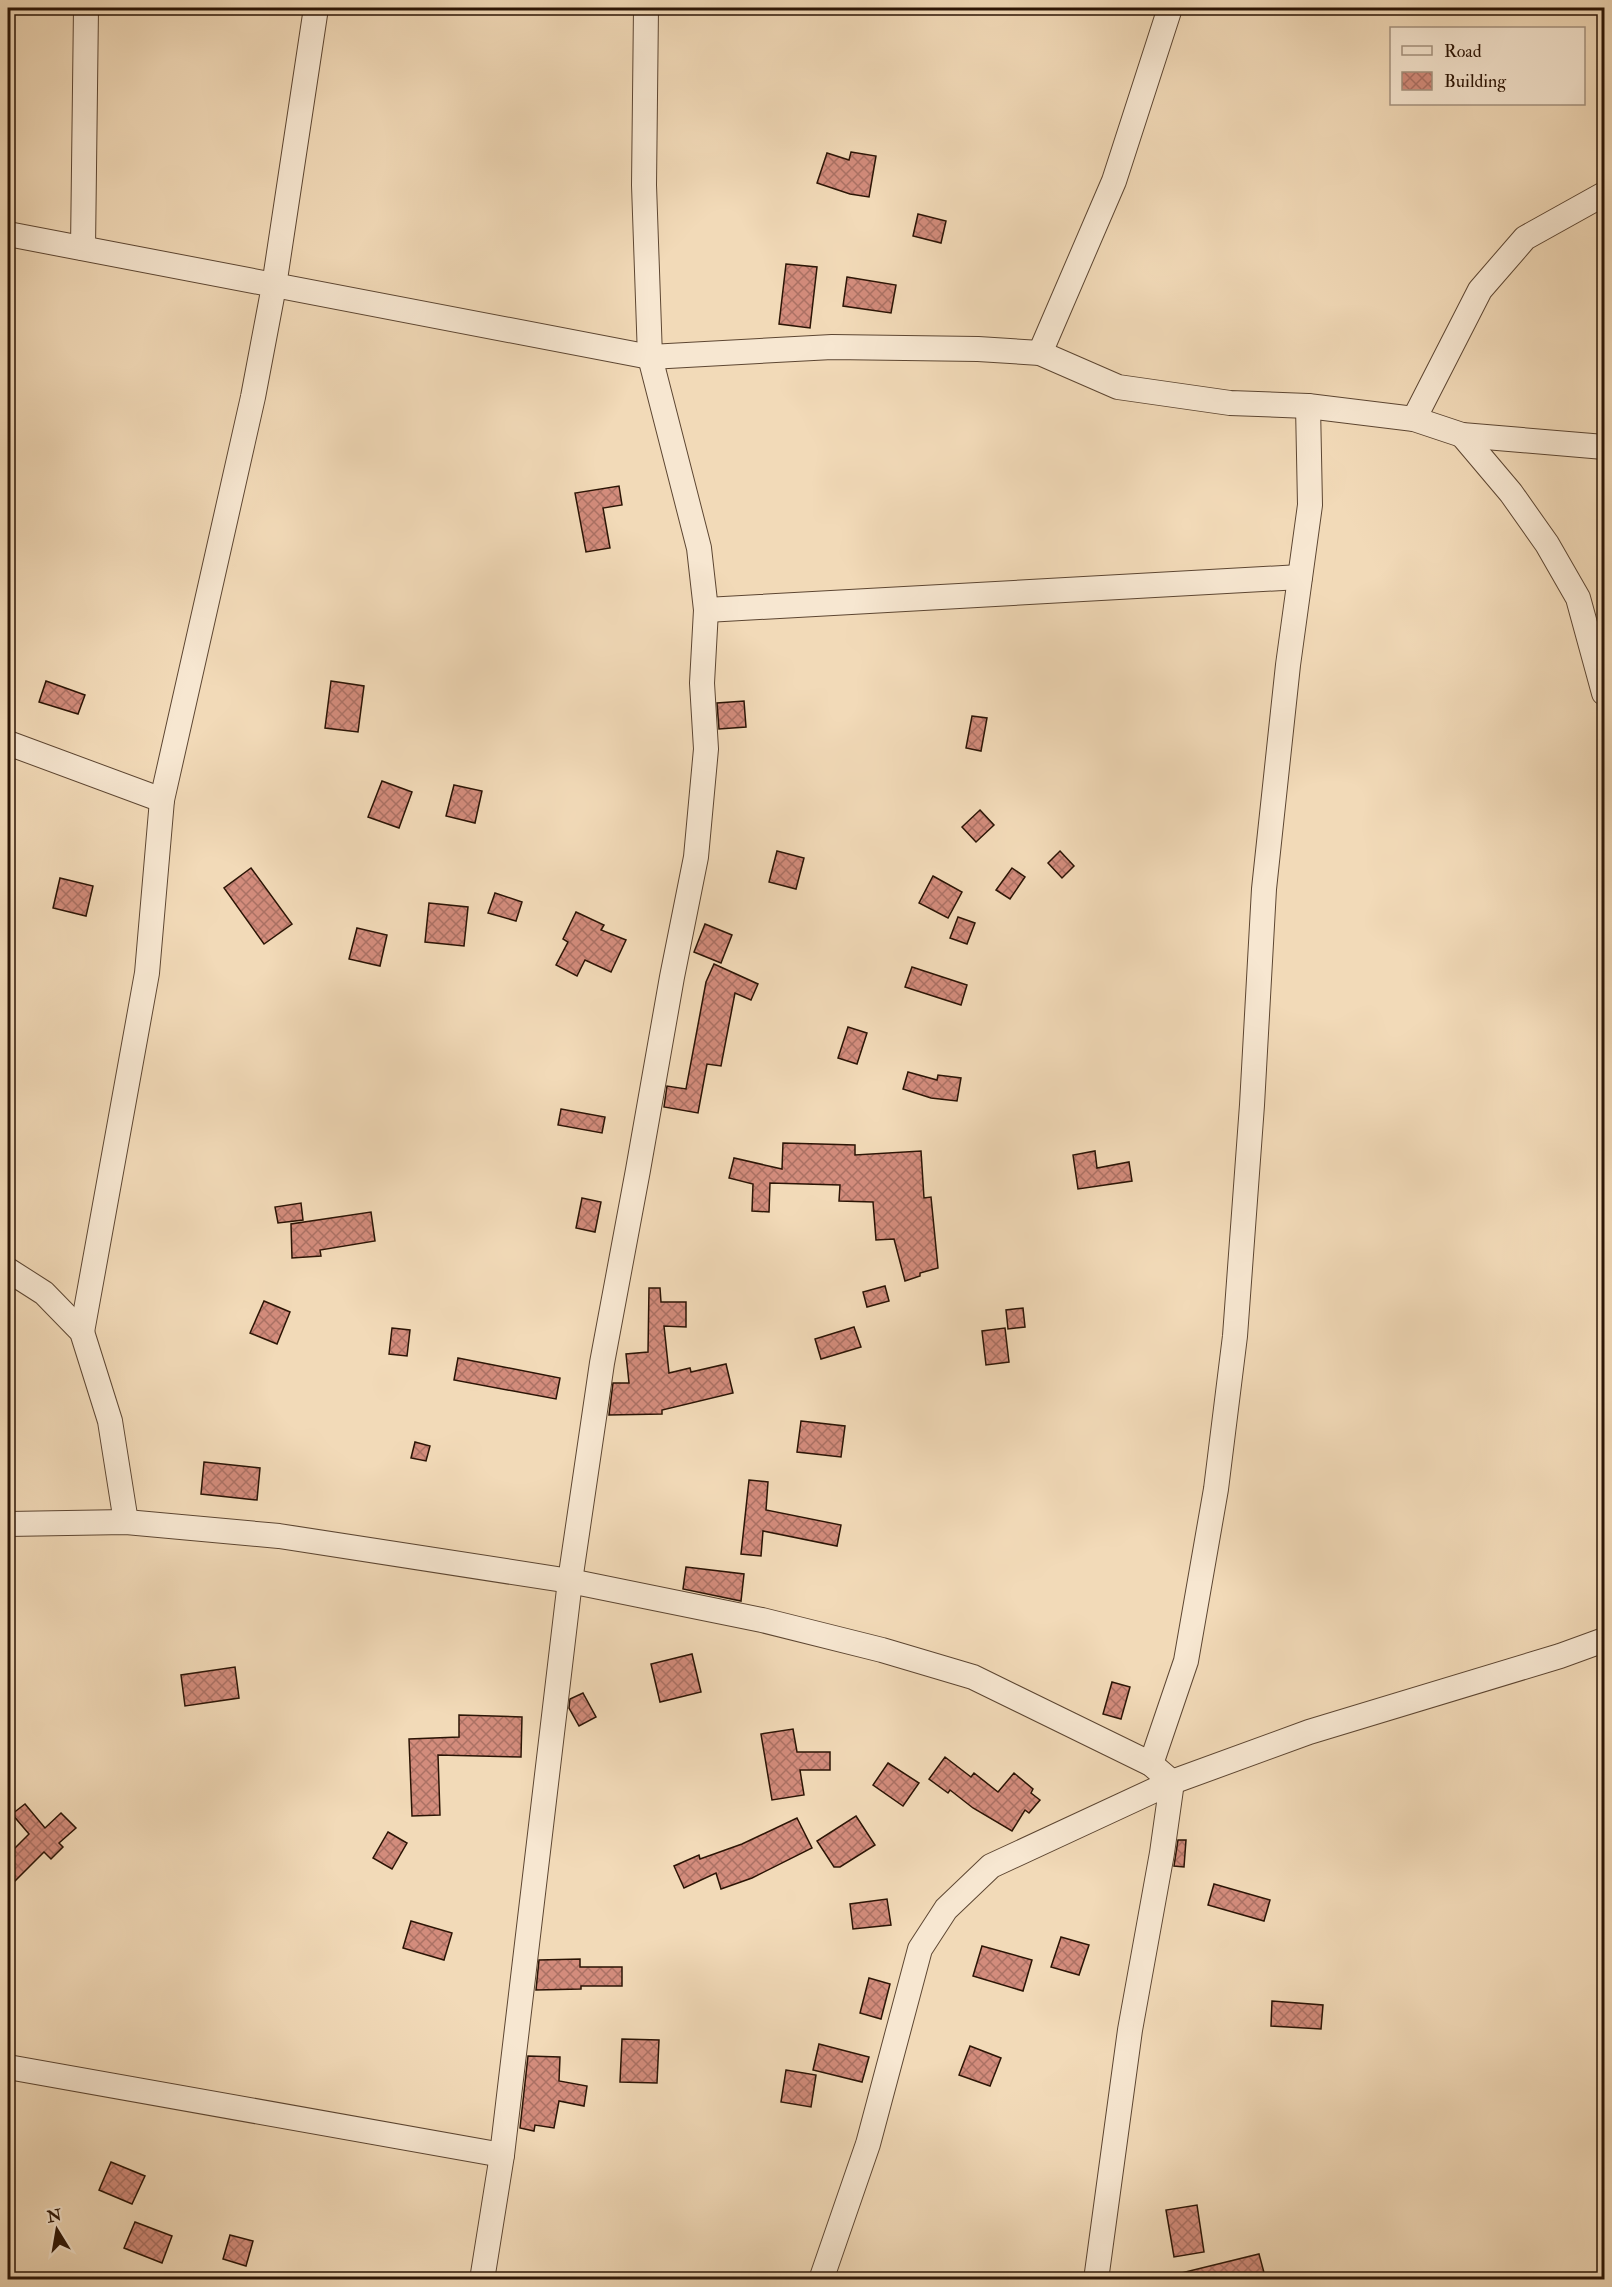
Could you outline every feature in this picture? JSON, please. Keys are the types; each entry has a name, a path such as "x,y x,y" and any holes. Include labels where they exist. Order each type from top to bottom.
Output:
{"street":[{"path":"83,248 86,8"},
{"path":"82,1332 147,973 162,800 252,398 274,286 316,8"},
{"path":"482,2280 502,2155 570,1581 602,1362 696,857 706,749 702,683 706,610 699,548 650,357 644,185 646,8"},
{"path":"1040,353 1114,181 1170,8"},
{"path":"1414,419 1480,290 1526,238 1605,194"},
{"path":"8,234 650,357 832,346 978,349 1040,353 1118,387 1230,403 1308,406 1414,419 1462,435 1605,447"},
{"path":"1151,1764 1186,1661 1216,1489 1235,1336 1252,1105 1264,889 1288,665 1310,505 1308,406"},
{"path":"1462,435 1510,493 1547,544 1578,598 1605,693"},
{"path":"706,610 1300,577"},
{"path":"8,743 162,800"},
{"path":"8,1270 44,1293 82,1332 110,1421 126,1522"},
{"path":"8,1524 126,1522 279,1536 570,1581 762,1620 882,1650 973,1677 1151,1764 1172,1782"},
{"path":"822,2280 868,2144 920,1950 946,1909 991,1866 1172,1782 1310,1732 1560,1656 1605,1640"},
{"path":"1096,2280 1130,2030 1162,1853 1172,1782"},
{"path":"8,2067 502,2155"}],"building":[{"path":"851,152 876,156 869,197 850,194 817,183 827,153 849,160"},
{"path":"918,214 946,221 941,243 913,236"},
{"path":"786,264 817,267 810,328 779,324"},
{"path":"847,277 896,285 891,313 843,306"},
{"path":"619,486 622,505 603,508 610,548 586,552 575,493"},
{"path":"46,681 85,695 78,714 39,702"},
{"path":"331,681 364,686 358,732 325,728"},
{"path":"744,701 746,727 719,729 717,703"},
{"path":"972,716 987,718 981,751 966,748"},
{"path":"382,781 412,792 399,828 368,817"},
{"path":"454,785 482,791 475,823 446,816"},
{"path":"980,810 994,825 976,842 962,827"},
{"path":"777,851 804,858 796,889 769,882"},
{"path":"1060,851 1074,866 1062,878 1048,863"},
{"path":"251,868 292,924 264,944 224,888"},
{"path":"1012,868 1025,877 1010,899 996,890"},
{"path":"933,876 962,892 948,918 919,903"},
{"path":"60,878 93,886 86,916 53,908"},
{"path":"495,893 522,902 516,921 488,913"},
{"path":"429,903 468,907 464,946 425,942"},
{"path":"576,912 604,925 601,930 626,940 611,972 585,960 577,976 556,965 568,942 563,939"},
{"path":"958,917 975,923 967,944 950,938"},
{"path":"705,924 732,935 721,963 694,952"},
{"path":"357,928 387,935 380,966 349,959"},
{"path":"714,964 758,984 751,1000 735,993 721,1066 707,1064 698,1113 664,1107 667,1086 686,1089 706,982"},
{"path":"912,967 967,985 961,1005 905,987"},
{"path":"848,1027 867,1033 857,1064 838,1058"},
{"path":"908,1072 937,1080 938,1075 961,1078 957,1101 931,1098 903,1089"},
{"path":"561,1109 605,1117 602,1133 558,1125"},
{"path":"783,1143 855,1145 855,1155 921,1151 924,1198 931,1197 938,1268 920,1273 920,1276 905,1281 894,1239 876,1240 873,1202 839,1201 840,1185 770,1183 769,1212 752,1211 753,1184 729,1178 734,1158 782,1169"},
{"path":"1095,1151 1097,1168 1129,1162 1132,1181 1078,1189 1073,1155"},
{"path":"582,1198 601,1202 595,1232 576,1228"},
{"path":"301,1203 303,1220 278,1223 275,1207"},
{"path":"371,1212 375,1241 320,1250 321,1256 292,1258 291,1224"},
{"path":"885,1286 889,1301 867,1307 863,1292"},
{"path":"649,1288 660,1288 661,1302 686,1302 686,1327 664,1326 669,1373 690,1368 691,1372 726,1364 733,1393 662,1410 662,1414 609,1415 613,1383 629,1383 626,1354 648,1352"},
{"path":"264,1301 290,1312 277,1344 250,1333"},
{"path":"1023,1308 1025,1327 1008,1329 1006,1310"},
{"path":"854,1327 861,1347 821,1359 815,1339"},
{"path":"392,1328 410,1330 407,1356 389,1354"},
{"path":"1005,1328 1009,1362 986,1365 982,1331"},
{"path":"458,1358 560,1378 556,1399 454,1380"},
{"path":"801,1421 845,1426 841,1457 797,1452"},
{"path":"415,1442 430,1446 426,1461 411,1458"},
{"path":"204,1462 260,1468 257,1500 201,1494"},
{"path":"749,1480 768,1482 766,1510 841,1525 837,1546 763,1531 761,1556 741,1554"},
{"path":"686,1567 744,1574 741,1601 683,1589"},
{"path":"692,1654 701,1692 660,1702 651,1664"},
{"path":"235,1667 239,1698 185,1706 181,1675"},
{"path":"1112,1682 1130,1687 1121,1719 1103,1714"},
{"path":"583,1693 596,1717 579,1726 569,1708 570,1699"},
{"path":"459,1715 522,1717 521,1757 438,1755 440,1815 412,1816 409,1739 459,1737"},
{"path":"793,1729 797,1752 830,1752 830,1770 800,1770 804,1795 772,1800 761,1734"},
{"path":"945,1757 971,1777 974,1773 998,1792 1014,1773 1033,1789 1031,1793 1040,1800 1029,1813 1025,1810 1012,1831 973,1808 950,1790 948,1793 929,1779"},
{"path":"888,1763 919,1783 903,1806 873,1785"},
{"path":"25,1804 45,1828 61,1813 76,1828 59,1843 63,1847 51,1859 44,1852 8,1888 8,1855 29,1834 12,1814"},
{"path":"856,1816 875,1845 840,1867 834,1867 817,1841"},
{"path":"797,1818 812,1848 752,1878 721,1889 716,1873 684,1888 674,1866 699,1855 700,1859 742,1844"},
{"path":"388,1832 407,1843 392,1869 373,1858"},
{"path":"1178,1840 1186,1840 1184,1867 1174,1866"},
{"path":"1214,1884 1270,1900 1264,1921 1208,1905"},
{"path":"887,1899 891,1925 853,1929 850,1904"},
{"path":"411,1921 452,1933 444,1960 403,1948"},
{"path":"1061,1937 1089,1945 1079,1975 1051,1967"},
{"path":"982,1946 1032,1960 1023,1991 973,1976"},
{"path":"580,1959 580,1967 622,1967 622,1986 581,1986 581,1989 536,1990 539,1960"},
{"path":"869,1978 890,1984 881,2019 860,2013"},
{"path":"1272,2001 1323,2005 1321,2029 1271,2026"},
{"path":"622,2039 659,2040 657,2083 620,2082"},
{"path":"819,2044 869,2057 862,2082 813,2070"},
{"path":"970,2046 1001,2058 990,2086 959,2075"},
{"path":"528,2056 560,2057 559,2081 587,2086 584,2106 559,2101 554,2128 535,2125 534,2131 520,2128"},
{"path":"786,2070 816,2075 811,2107 781,2102"},
{"path":"111,2162 145,2176 132,2204 99,2190"},
{"path":"1197,2205 1204,2252 1174,2257 1166,2210"},
{"path":"135,2222 172,2236 162,2263 124,2248"},
{"path":"230,2235 253,2241 246,2266 223,2259"},
{"path":"1259,2254 1266,2280 1182,2280 1181,2273"}]}
